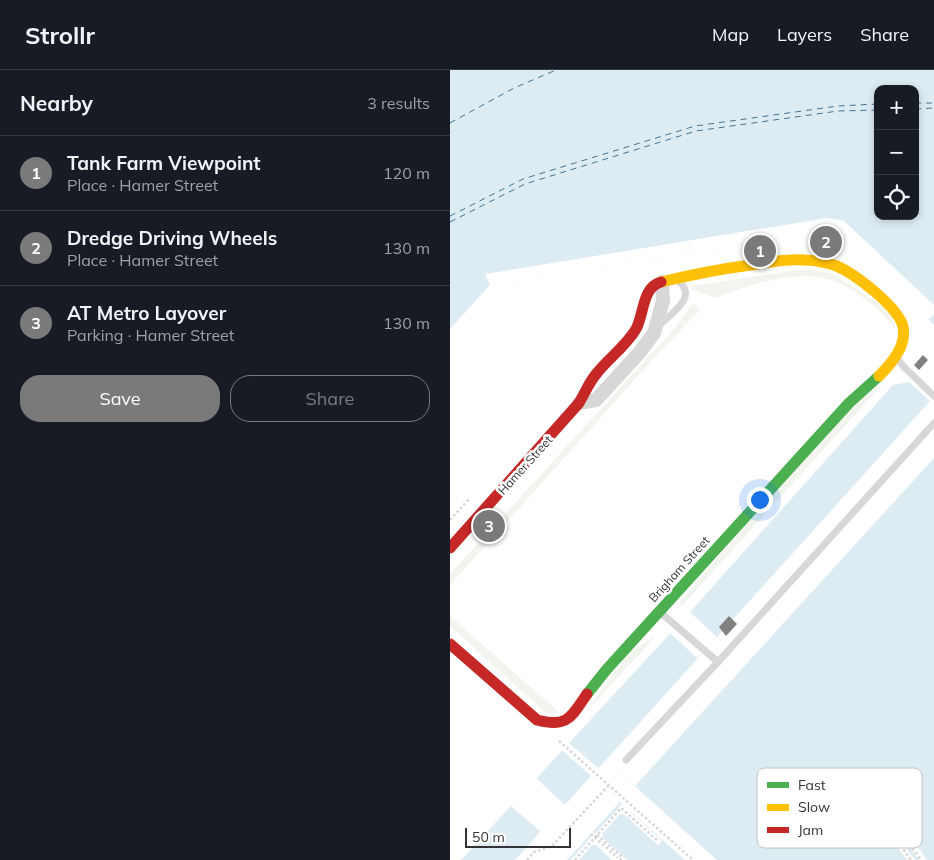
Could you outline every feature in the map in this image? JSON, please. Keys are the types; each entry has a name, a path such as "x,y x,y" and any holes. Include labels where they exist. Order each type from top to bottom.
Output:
{"street":[{"name":"Brigham Street","path":"450,644 531,716 543,722 557,723 567,720 574,715 598,679 849,402 876,379 896,356 902,344 903,327 897,312 862,282 840,268 822,261 791,259 703,272 668,280"},
{"name":"Hamer Street","path":"450,548 579,404 590,382 636,329 650,290 657,283 668,280 654,333 640,353 596,400 579,404"}],"lane":[{"path":"654,333 661,324 676,312 684,298 683,286 680,282 668,280"},
{"path":"896,356 904,367 934,396"},
{"path":"626,760 718,662 934,423"},
{"path":"660,612 718,662"}],"path":[{"path":"559,741 693,860"},
{"path":"527,860 534,852 552,846 609,785"},
{"path":"575,860 621,808 658,841"},
{"path":"591,834 620,860 622,858 597,835"},
{"path":"902,848 911,860"},
{"path":"912,848 921,860"}],"shaded area":[{"path":"450,70 934,70 934,325 829,231 490,285 450,329"},
{"path":"796,270 831,273 892,312 895,331 884,316 857,293 845,286 820,278 807,276 763,282 716,298 690,289 691,286"},
{"path":"693,303 700,310 665,346 450,585 450,574 674,329"},
{"path":"909,382 930,401 606,760 635,786 934,458 934,860 927,860 919,848 922,848 922,768 757,768 757,848 910,848 919,860 567,860 620,802 591,776 515,860 461,860 690,612 893,385"},
{"path":"881,386 681,607 680,601 849,407"},
{"path":"450,616 560,713 547,714 450,626"},
{"path":"656,636 585,713 629,652"}],"pier":[{"path":"827,218 844,221 934,305 934,314 928,320 829,231 490,285 485,274"},
{"path":"690,612 717,637 697,658 670,633"},
{"path":"569,743 598,768 606,760 717,860 685,860 562,750"},
{"path":"536,778 565,805 541,832 511,806"},
{"path":"622,804 662,841 658,845 625,815 620,814 602,834 603,838 627,860 612,860 596,845 592,845 579,860 571,860 591,837 590,835 593,832 595,834"},
{"path":"898,848 906,848 915,860 907,860"}],"building":[{"path":"923,355 928,360 919,370 914,365"},
{"path":"729,616 737,624 726,636 719,627"}],"ferry route":[{"path":"450,123 514,88 556,70"},
{"path":"919,103 934,103"},
{"path":"450,216 523,179 695,126 838,106 874,104"},
{"path":"919,109 934,108"},
{"path":"450,222 525,184 696,131 838,111 874,110"}],"traffic: fast":[{"path":"587,694 607,669 849,403 879,376"}],"traffic: slow":[{"path":"661,282 717,270 777,261 808,260 834,265 863,282 884,300 900,319 904,334 903,341 893,360 879,376"}],"traffic: jam":[{"path":"450,548 579,403 594,376 632,335 639,323 644,302 650,289 661,282"},
{"path":"450,644 537,720 556,723 568,719 587,694"}],"place":[{"name":"Dredge Driving Wheels","path":"826,242"},
{"name":"Tank Farm Viewpoint","path":"760,251"},
{"name":"AT Metro Layover","path":"489,526"}]}
